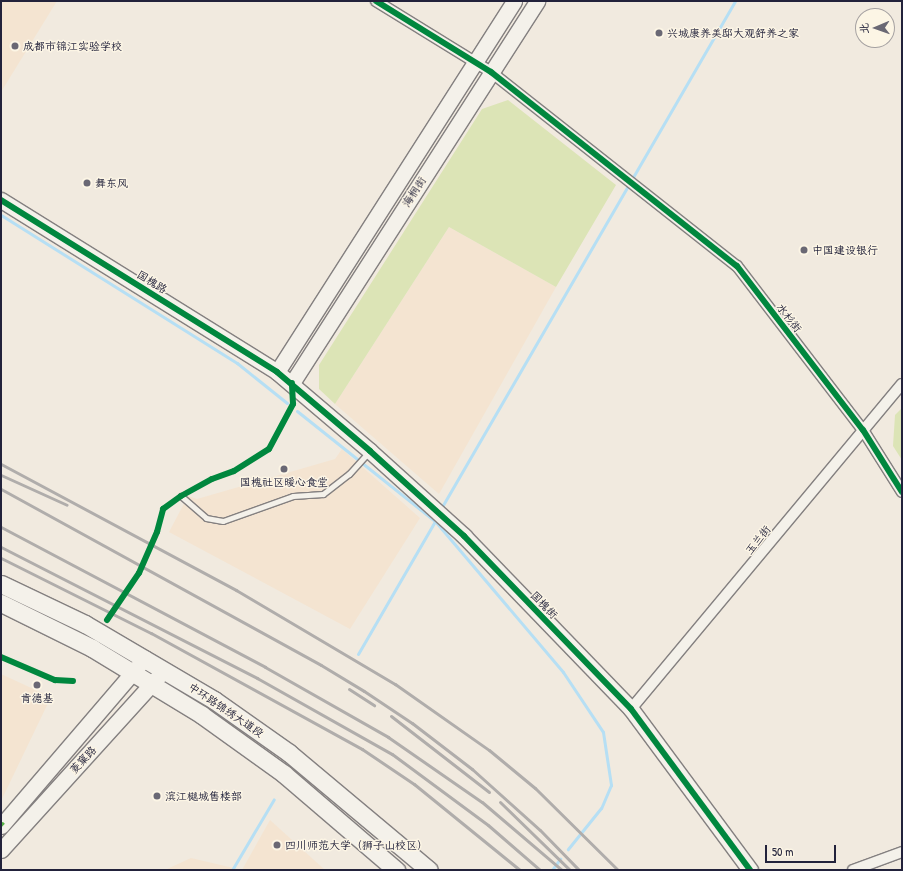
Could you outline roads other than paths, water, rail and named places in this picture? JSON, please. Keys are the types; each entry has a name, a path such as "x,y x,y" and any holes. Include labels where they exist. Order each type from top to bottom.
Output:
{"main road":[{"name":"中环路锦绣大道段","path":"1,584 85,624 164,669 214,700 289,753 429,870"},
{"name":"中环路锦绣大道段","path":"1,603 73,638 152,683 284,774 396,870"}],"street":[{"name":"水杉街","path":"376,1 491,72 737,266 863,430 902,492"},
{"name":"海桐街","path":"277,372 514,1"},
{"name":"海桐街","path":"292,383 537,1"},
{"name":"国槐路","path":"1,200 277,372 292,383"},
{"name":"国槐街","path":"292,383 367,455 464,536 632,709 750,870"},
{"name":"玉兰街","path":"632,709 902,384"},
{"name":"菱窠路","path":"2,825 145,658"},
{"name":"菱窠路","path":"1,850 164,669"},
{"path":"853,870 902,852"}],"lane":[{"path":"181,496 206,518 223,521 293,496 323,494 367,455"}],"waterway":[{"path":"443,505 735,1"},
{"path":"1,215 237,363 287,403"},
{"path":"297,411 435,521 563,672 603,732 611,785 601,808 568,849"},
{"path":"358,654 435,521"},
{"path":"232,870 274,799"},
{"path":"552,870 560,859"}],"railway":[{"path":"1,464 236,590 395,684 489,750 535,788 618,870"},
{"path":"1,475 67,505"},
{"path":"1,489 321,665 364,691 412,723 472,769 540,830 579,870"},
{"path":"1,527 265,667 388,737 482,802 562,870"},
{"path":"1,547 257,678 392,754 488,825 540,870"},
{"path":"1,558 151,633 362,749 414,784 520,870"},
{"path":"349,689 374,705"},
{"path":"391,716 489,792"},
{"path":"500,802 570,870"}],"place":[{"name":"兴城康养美邸大观舒养之家","path":"659,33"},
{"name":"成都市锦江实验学校","path":"15,46"},
{"name":"舞东风","path":"87,183"},
{"name":"中国建设银行","path":"804,250"},
{"name":"国槐社区暖心食堂","path":"284,469"},
{"name":"肯德基","path":"37,685"},
{"name":"滨江樾城售楼部","path":"157,796"},
{"name":"四川师范大学（狮子山校区）","path":"277,845"}]}
